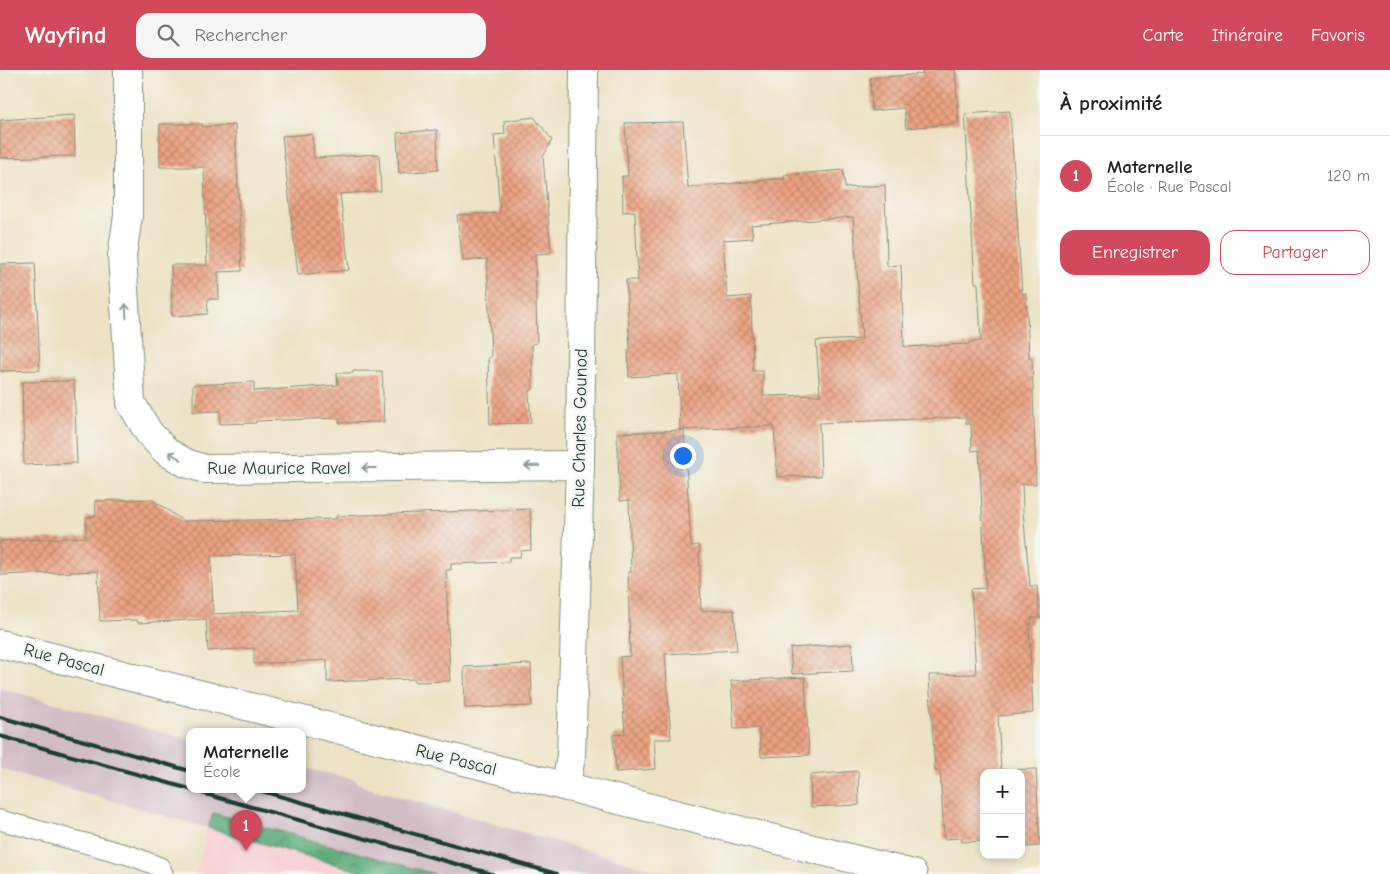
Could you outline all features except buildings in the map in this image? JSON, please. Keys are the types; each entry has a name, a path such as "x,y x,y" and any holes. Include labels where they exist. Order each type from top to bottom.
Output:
{"street":[{"name":"Rue Maurice Ravel","path":"128,70 128,216 122,256 131,403 149,434 168,452 186,463 205,469 580,465"},
{"name":"Rue Charles Gounod","path":"566,786 570,756 580,465 584,70"},
{"name":"Rue Pascal","path":"0,644 500,772 566,786 913,874"}],"lane":[{"path":"0,820 132,856 160,867 163,874"}],"shaded area":[{"path":"0,688 186,739 186,793 306,793 306,769 351,778 365,787 669,874 435,874 213,813 208,828 0,769"},
{"path":"208,828 369,874 196,874"}],"green space":[{"path":"213,813 435,874 369,874 208,828"}],"railway":[{"path":"0,717 186,770"},
{"path":"0,736 186,788"},
{"path":"202,793 492,874"},
{"path":"269,793 557,874"}],"place":[{"name":"Maternelle","path":"246,851"}]}
